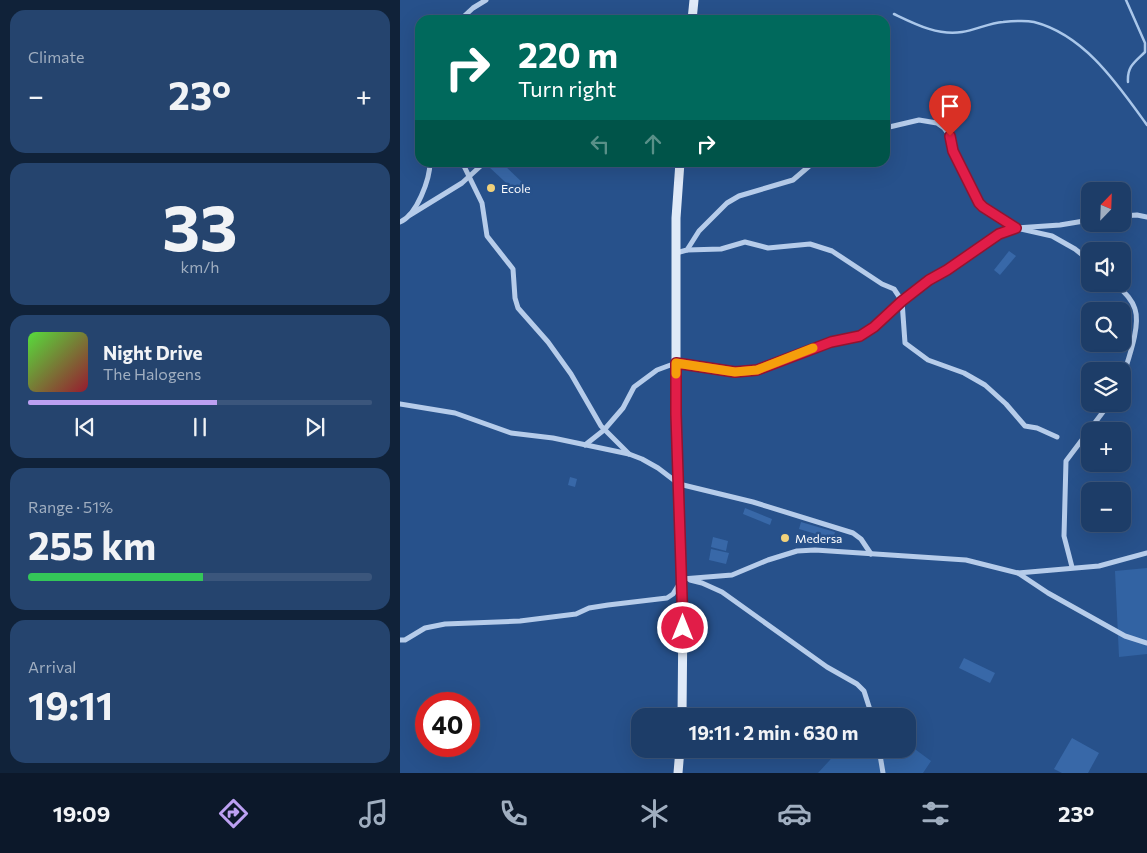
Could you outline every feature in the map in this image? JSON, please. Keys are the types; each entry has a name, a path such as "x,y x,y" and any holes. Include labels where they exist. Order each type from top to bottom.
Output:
{"street":[{"path":"465,15 486,0"},
{"path":"692,15 694,0"},
{"path":"890,127 919,120 937,124 944,128 950,136 953,151 979,203 983,207 1016,228 1052,236 1081,254"},
{"path":"410,215 427,180 429,167"},
{"path":"465,167 482,202 488,236 513,269 515,298 518,308 548,342 571,374 604,430 629,454"},
{"path":"400,222 462,183 480,167"},
{"path":"680,167 676,218 676,414 682,578 682,708"},
{"path":"687,250 699,231 727,203 739,196 793,180 808,167"},
{"path":"1131,215 1147,217"},
{"path":"586,445 604,430 623,408 634,387 657,370 676,363 735,372 757,370 831,342 860,336 874,327 902,301 929,280 947,270 999,234 1016,228 1081,222"},
{"path":"676,253 687,250 721,249 745,242 768,248 810,244 832,251 882,284 894,289 902,301 906,343 913,349 928,360 964,373 985,385 1006,404 1025,426 1037,428 1057,437"},
{"path":"1123,292 1136,311 1136,332 1127,362"},
{"path":"400,404 455,413 511,432 586,445 642,458 678,484 753,502 853,533 861,539 871,554"},
{"path":"1072,567 1064,536 1066,461 1103,412"},
{"path":"682,578 732,574 797,551 815,550 966,560 1018,573 1048,593 1125,636 1147,643"},
{"path":"1018,573 1099,566 1147,554"},
{"path":"400,640 405,640 425,628 445,624 520,621 576,614 589,608 608,605 667,598 674,594 682,578"},
{"path":"682,578 702,583 722,592 827,667 857,684 864,691 869,708"},
{"path":"678,773 679,758"},
{"path":"880,758 883,773"}],"shaded area":[{"path":"1147,568 1147,654 1119,657 1115,571"},
{"path":"916,750 931,761 923,773 818,773 832,758 916,758"}],"building":[{"path":"489,167 506,167 526,186 518,194"},
{"path":"1009,251 1016,256 1000,275 994,270"},
{"path":"570,477 577,479 575,487 568,485"},
{"path":"745,508 772,519 770,525 743,514"},
{"path":"801,522 835,532 833,539 799,529"},
{"path":"713,537 728,541 726,551 711,547"},
{"path":"711,549 729,553 726,564 709,560"},
{"path":"964,658 995,673 990,683 959,668"},
{"path":"1072,738 1099,753 1088,773 1062,773 1054,769"}],"waterway":[{"path":"1126,0 1145,43 1145,52 1130,68 1128,82"},
{"path":"894,14 935,31 953,33 998,23 1019,21 1034,22 1052,29 1069,38 1099,63 1147,125"}],"slow traffic":[{"path":"676,374 676,363 735,372 757,370 813,348"}],"place":[{"name":"Ecole","path":"491,188"},
{"name":"Medersa","path":"785,538"}],"route":[{"path":"683,628 676,363 735,372 757,370 831,342 860,336 874,327 902,301 929,280 947,270 999,234 1016,228 979,203 953,151 950,136"}]}
